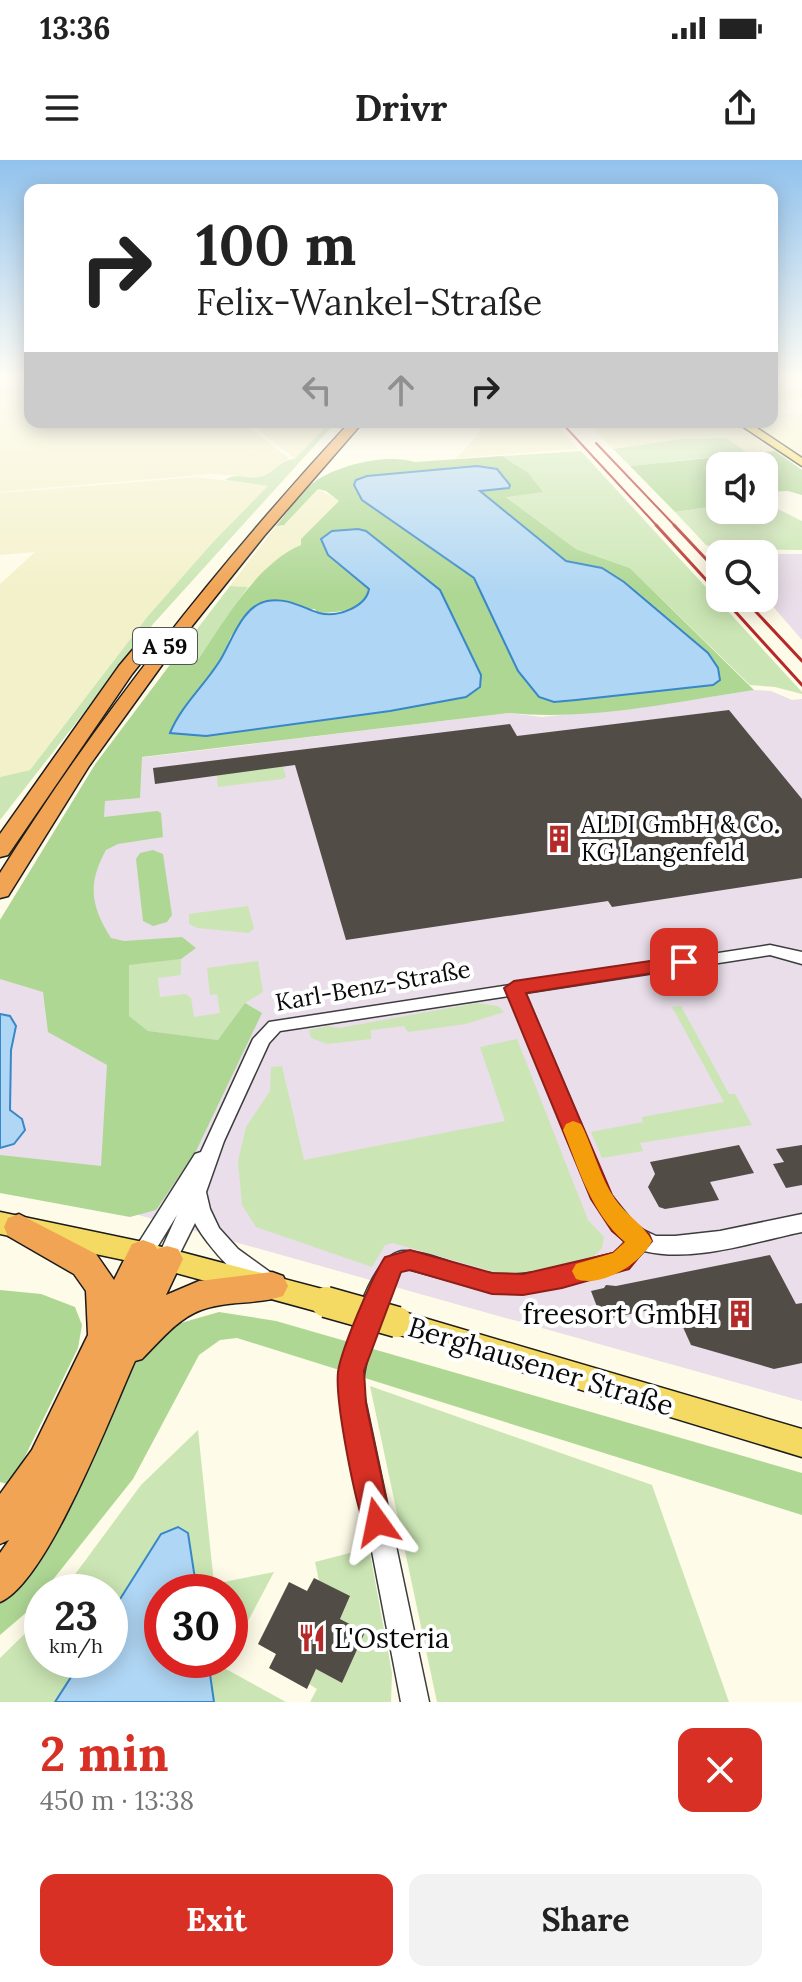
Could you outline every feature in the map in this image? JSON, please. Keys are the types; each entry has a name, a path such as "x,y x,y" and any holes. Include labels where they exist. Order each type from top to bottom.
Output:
{"highway":[{"name":"A 59","path":"0,850 144,647 320,449"},
{"name":"A 59","path":"0,891 75,771 146,670 224,571 333,449"},
{"path":"0,829 51,774"},
{"path":"10,1225 85,1264 102,1288 111,1348"},
{"path":"0,1583 20,1558 47,1511 111,1348 155,1256"},
{"path":"0,1525 45,1463 111,1348 170,1309 199,1295 272,1286"}],"main road":[{"path":"781,449 802,463"},
{"name":"Berghausener Straße","path":"10,1225 155,1256 272,1286 802,1443"}],"street":[{"name":"Karl-Benz-Straße","path":"155,1256 262,1039 275,1026 770,950 802,958"},
{"path":"514,988 603,1199 620,1224 640,1241 676,1246 802,1223"},
{"name":"Karl-Benz-Straße","path":"155,1256 197,1192 214,1141"},
{"path":"197,1192 199,1212 209,1233 231,1257 272,1286"},
{"path":"415,1702 351,1385 353,1360 384,1278 393,1264 404,1259 492,1283 523,1284 562,1278 621,1261 640,1241"}],"shaded area":[{"path":"0,449 277,449 289,458 261,477 210,474 0,492"},
{"path":"282,449 304,449 295,459"},
{"path":"465,449 578,449 456,458"},
{"path":"742,449 772,449 775,451 747,452"},
{"path":"791,449 802,449 802,457"},
{"path":"197,477 269,486 213,542 148,616 30,770 0,777 0,584 35,552 0,555 0,493"},
{"path":"318,489 340,501 301,539 301,545 275,561 248,587 230,586 276,526 284,525"},
{"path":"778,554 802,554 802,640 778,612"},
{"path":"754,690 771,691 792,700 802,699 802,1401 53,1191 0,1183 0,920 96,763 509,713 542,717 664,704"}],"green space":[{"path":"304,449 312,449 154,623 0,820 0,777 30,770 148,616 213,542 268,486 225,480 233,476 264,476 295,459"},
{"path":"613,449 742,449 747,452 706,452 706,458 630,466"},
{"path":"581,451 706,587 706,612 729,612 802,694 750,685 630,568 576,549 505,496 541,492 527,473 504,456"},
{"path":"778,453 802,470 802,495 778,491"},
{"path":"503,456 528,473 543,492 506,497 576,549 630,568 754,690 601,712 509,713 142,757 140,798 105,801 104,817 157,811 161,813 163,837 118,844 106,850 94,885 99,916 111,938 124,941 182,937 196,948 181,959 129,965 129,1016 148,1031 218,1040 245,1003 262,1013 196,1151 156,1210 130,1217 0,1193 0,1155 101,1166 107,1065 48,1032 43,992 0,979 0,920 96,763 175,658 197,661 255,580 285,554 301,545 301,539 339,501 318,489 284,525 276,526 303,492 323,477 362,462 391,459 415,462","holes":["477,466 497,469 510,484 501,489 480,491 566,561 602,568 518,671 474,578 362,500 367,476","383,545 440,590 481,674 480,687 465,697 390,711 206,736 220,661 231,636 256,606 315,609 317,613 356,607 362,603 369,589 328,555"]},
{"path":"706,458 706,507 675,512 630,466"},
{"path":"706,507 706,524 778,524 778,509 802,521 802,550 778,550 778,540 706,540 706,545 675,512"},
{"path":"230,586 248,587 197,661 175,658"},
{"path":"283,767 286,777 282,779 218,787 217,774"},
{"path":"153,850 163,854 172,915 167,922 153,926 143,921 136,859 140,853"},
{"path":"248,906 254,928 249,933 198,928 189,924 189,914"},
{"path":"181,959 181,975 158,978 160,997 186,994 191,998 194,1017 220,1013 217,994 210,995 207,968 258,961 263,992 245,1003 218,1040 148,1031 129,1016 128,965"},
{"path":"477,1003 498,1006 504,1012 466,1024 408,1032 404,1026 371,1030 371,1039 327,1044 311,1038 309,1030 329,1026 339,1028"},
{"path":"681,1006 729,1094 735,1094 752,1125 640,1143 643,1151 602,1158 591,1132 643,1122 642,1117 724,1102 672,1007"},
{"path":"517,1039 588,1220 604,1237 602,1248 592,1258 521,1273 498,1273 393,1243 385,1245 372,1267 256,1227 242,1205 238,1161 246,1127 270,1091 271,1067 282,1066 304,1160 505,1121 480,1047"},
{"path":"0,1290 41,1294 75,1307 82,1325 78,1348 11,1485 0,1482"},
{"path":"219,1312 276,1321 802,1473 802,1515 237,1338 220,1340 199,1355 133,1479 57,1574 24,1574 24,1614 0,1635 0,1601 122,1374 160,1329"},
{"path":"370,1386 652,1485 729,1702 437,1702"},
{"path":"198,1430 213,1574 144,1574 144,1678 242,1678 286,1702 0,1702 0,1658 24,1635 24,1678 128,1678 128,1574 75,1574 141,1485"},
{"path":"369,1548 392,1673 391,1702 310,1702 317,1689 309,1684 316,1669 342,1683 365,1632 340,1619 350,1597 319,1581 315,1562"},
{"path":"274,1572 248,1621 248,1577"}],"water":[{"path":"477,466 497,469 510,485 509,488 480,491 566,561 602,568 624,582 708,653 718,668 720,680 713,685 576,700 554,702 539,697 518,671 474,578 362,500 354,485 356,480 367,476"},
{"path":"332,531 366,531 440,590 481,675 480,687 466,697 390,711 206,736 170,733 180,714 219,662 244,618 258,604 281,600 319,613 334,614 350,610 362,601 369,589 328,555 321,539"},
{"path":"0,1014 10,1016 16,1026 11,1050 10,1110 22,1119 25,1130 14,1144 0,1148"},
{"path":"178,1527 188,1533 194,1574 144,1574 144,1678 211,1678 214,1702 55,1702 70,1678 128,1678 128,1586 161,1534"}],"building":[{"name":"ALDI GmbH & Co. KG Langenfeld","path":"729,710 802,799 802,878 612,907 608,901 346,940 295,765 155,784 153,768 510,724 517,736"},
{"path":"739,1145 754,1173 710,1182 719,1200 665,1209 659,1207 648,1187 655,1174 650,1162"},
{"path":"802,1145 802,1185 786,1188 773,1164 784,1162 776,1149"},
{"name":"freesort GmbH","path":"770,1255 796,1304 802,1303 802,1363 774,1369 691,1345 673,1305 602,1320 591,1291 606,1285 616,1286"},
{"name":"L'Osteria","path":"314,1578 350,1596 340,1619 365,1632 342,1683 316,1669 307,1689 269,1668 276,1654 258,1644 289,1582 307,1591"}],"railway":[{"path":"586,449 658,527"},
{"path":"602,449 676,527"},
{"path":"656,525 706,580"},
{"path":"674,525 706,559"},
{"path":"736,612 802,685"},
{"path":"756,612 802,661"}],"slow traffic":[{"path":"573,1130 603,1199 620,1224 640,1241 621,1261 584,1271"}],"place":[{"name":"ALDI GmbH & Co. KG Langenfeld","path":"559,839"},
{"name":"freesort GmbH","path":"740,1314"},
{"name":"L'Osteria","path":"312,1638"}],"route":[{"path":"377,1522 352,1404 351,1371 384,1278 393,1264 404,1259 492,1283 523,1284 562,1278 621,1261 640,1241 620,1224 603,1199 514,988 684,962"}]}
